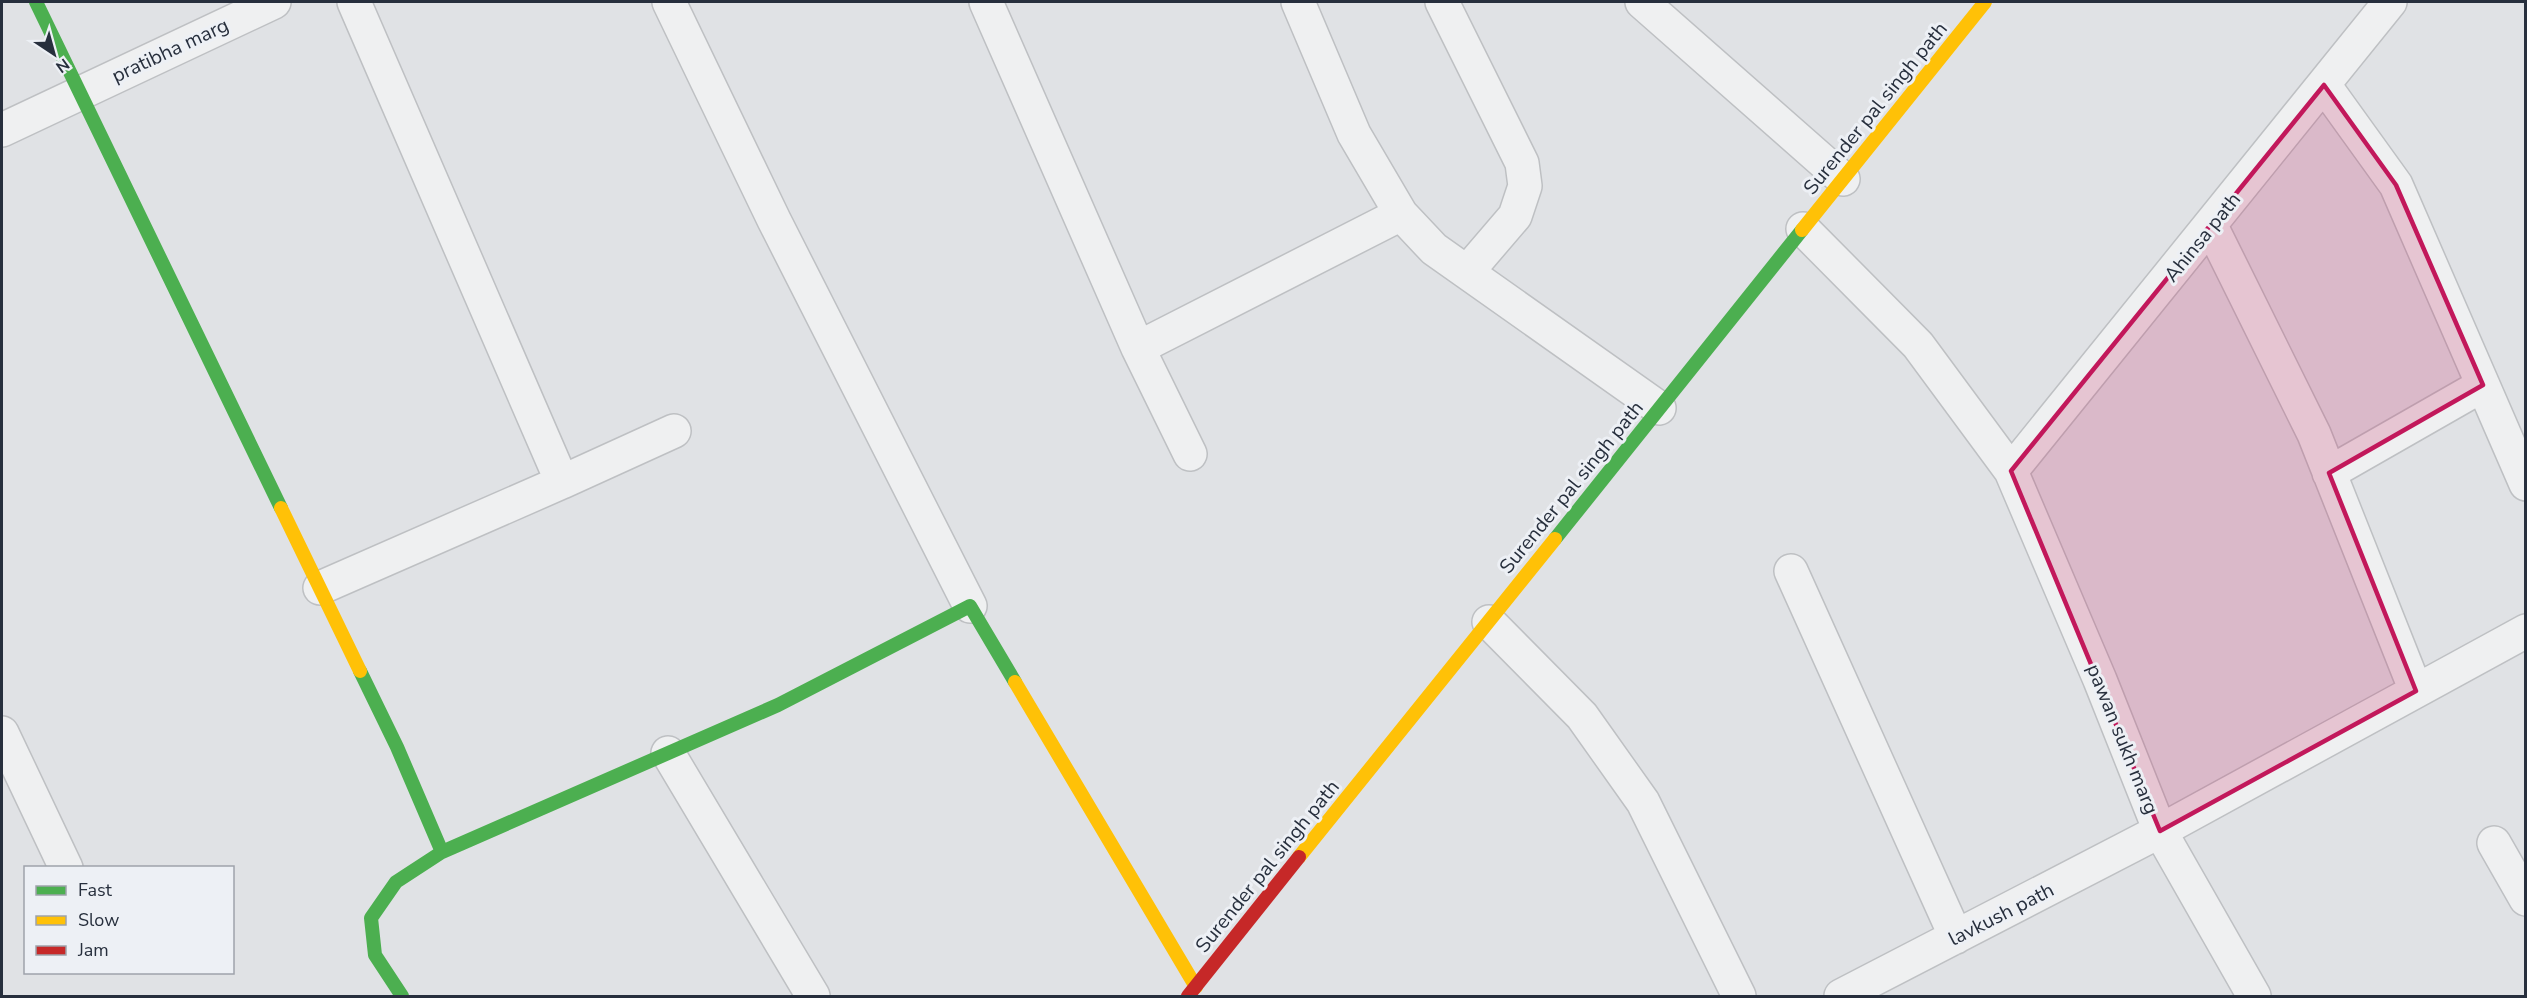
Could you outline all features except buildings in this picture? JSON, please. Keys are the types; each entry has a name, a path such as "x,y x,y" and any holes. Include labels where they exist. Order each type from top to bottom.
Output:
{"street":[{"path":"36,2 397,747 442,852"},
{"name":"pratibha marg","path":"2,130 274,2"},
{"path":"354,2 562,482"},
{"path":"669,2 774,220 970,606 1192,992"},
{"path":"986,2 1138,348 1190,454"},
{"path":"1298,2 1354,134 1401,214 1434,249 1659,408"},
{"path":"1442,2 1522,163 1525,186 1515,216 1467,272"},
{"path":"1642,2 1843,179"},
{"name":"Surender pal singh path","path":"1192,992 1985,2"},
{"name":"Ahinsa path","path":"2011,471 2390,2"},
{"path":"2324,85 2396,185 2526,483"},
{"path":"1138,348 1401,214"},
{"path":"2211,226 2314,434 2416,691"},
{"name":"pawan sukh marg","path":"1803,229 1918,345 2011,471 2100,680 2160,831 2254,996"},
{"path":"2329,473 2483,385"},
{"path":"320,588 674,431"},
{"path":"1791,572 1956,937"},
{"path":"402,996 375,955 371,918 396,882 442,852 778,705 970,606"},
{"path":"1489,622 1582,716 1643,802 1739,996"},
{"name":"lavkush path","path":"1841,996 2160,831 2526,631"},
{"path":"2,733 66,866"},
{"path":"668,753 813,996"},
{"path":"2493,843 2526,899"}],"highlighted area":[{"path":"2324,85 2396,185 2483,385 2329,473 2416,691 2160,831 2011,471"}],"traffic: fast":[{"path":"36,2 281,508"},
{"path":"1555,539 1802,230"},
{"path":"442,852 778,705 970,606 1015,682"},
{"path":"360,671 397,747 442,852 396,882 371,918 375,955 402,996"}],"traffic: slow":[{"path":"1802,230 1985,2"},
{"path":"281,508 360,671"},
{"path":"1299,857 1555,539"},
{"path":"1015,682 1196,987"}],"traffic: jam":[{"path":"1188,996 1299,857"}]}
